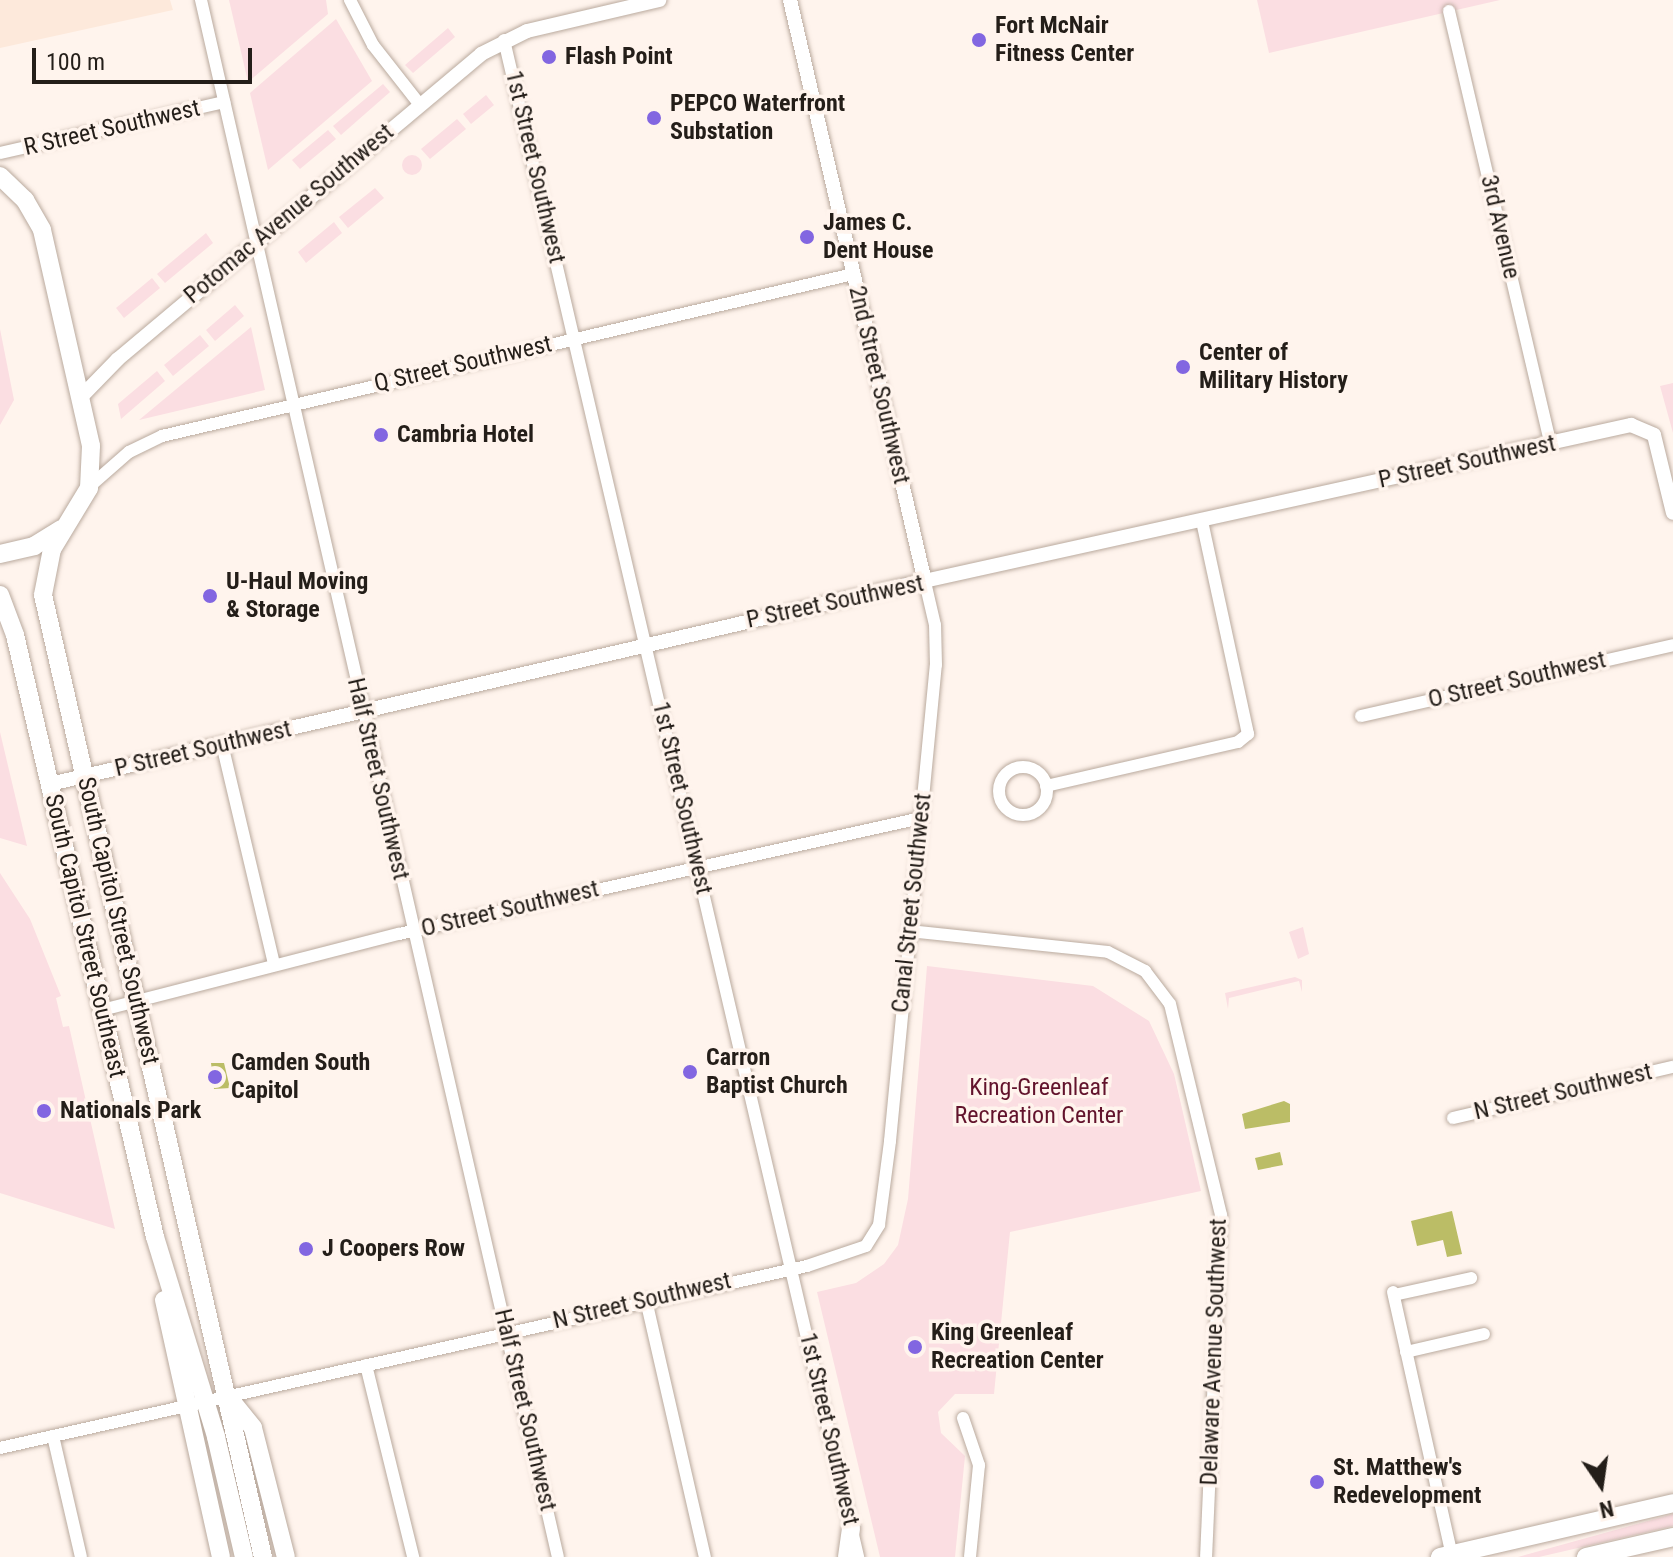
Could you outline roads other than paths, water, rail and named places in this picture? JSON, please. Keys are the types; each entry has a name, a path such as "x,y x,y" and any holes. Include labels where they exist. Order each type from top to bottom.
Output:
{"main road":[{"name":"South Capitol Street Southwest","path":"0,176 25,200 42,230 81,397 92,456 89,488 47,560 43,595 263,1557"},
{"name":"South Capitol Street Southwest","path":"0,554 34,546 68,524"},
{"name":"South Capitol Street Southeast","path":"0,595 13,625 196,1403"},
{"path":"228,1396 253,1428 286,1557"},
{"path":"196,1403 221,1557"},
{"path":"196,1403 244,1557"},
{"path":"1448,1556 1673,1503"},
{"path":"847,1557 851,1528"},
{"path":"1586,1557 1673,1537"}],"street":[{"name":"Half Street Southwest","path":"201,0 558,1557"},
{"path":"350,0 379,54 420,105"},
{"path":"504,40 659,0"},
{"name":"2nd Street Southwest","path":"790,0 925,582"},
{"name":"3rd Avenue","path":"1449,11 1550,443"},
{"name":"Potomac Avenue Southwest","path":"81,397 118,359 256,242 420,105 504,40"},
{"name":"1st Street Southwest","path":"504,40 858,1557"},
{"name":"R Street Southwest","path":"0,153 224,102"},
{"name":"Q Street Southwest","path":"89,488 113,463 154,438 853,274"},
{"name":"P Street Southwest","path":"50,784 925,582 1620,427 1638,425 1654,435 1673,513"},
{"path":"1046,786 1238,742 1248,734 1248,722 1202,521"},
{"name":"Canal Street Southwest","path":"879,1225 937,650 925,582"},
{"name":"O Street Southwest","path":"1361,716 1673,645"},
{"path":"222,744 274,964"},
{"name":"O Street Southwest","path":"102,1010 413,931 921,818"},
{"name":"Delaware Avenue Southwest","path":"909,931 1108,952 1145,971 1170,1004 1221,1215 1206,1557"},
{"name":"N Street Southwest","path":"1453,1118 1673,1067"},
{"name":"N Street Southwest","path":"0,1448 854,1254 879,1225"},
{"path":"1448,1556 1393,1294 1471,1278"},
{"path":"646,1300 705,1557"},
{"path":"1406,1352 1484,1334"},
{"path":"366,1365 413,1557"},
{"path":"963,1418 979,1465 970,1557"},
{"path":"53,1436 81,1557"}],"place":[{"name":"Fort McNair Fitness Center","path":"979,40"},
{"name":"Flash Point","path":"549,57"},
{"name":"PEPCO Waterfront Substation","path":"654,118"},
{"name":"James C. Dent House","path":"807,237"},
{"name":"Center of Military History","path":"1183,367"},
{"name":"Cambria Hotel","path":"381,435"},
{"name":"U-Haul Moving & Storage","path":"210,596"},
{"name":"Carron Baptist Church","path":"690,1072"},
{"name":"Camden South Capitol","path":"215,1077"},
{"name":"Nationals Park","path":"44,1111"},
{"name":"J Coopers Row","path":"306,1249"},
{"name":"King Greenleaf Recreation Center","path":"915,1347"},
{"name":"St. Matthew's Redevelopment","path":"1317,1482"}],"park label":[{"name":"King-Greenleaf Recreation Center","path":"1039,1102"}]}
